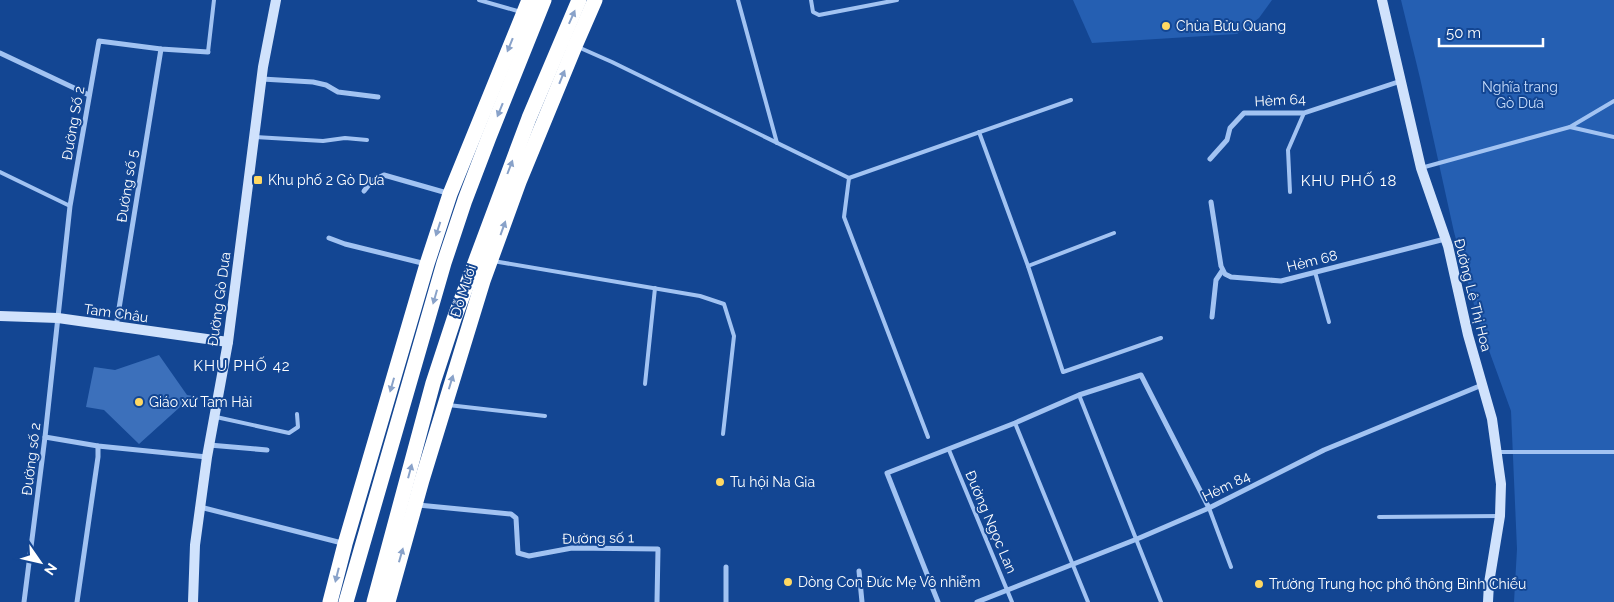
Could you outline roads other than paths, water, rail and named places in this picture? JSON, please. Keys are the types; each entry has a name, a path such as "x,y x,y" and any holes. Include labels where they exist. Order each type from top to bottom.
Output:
{"highway":[{"name":"Đỗ Mười","path":"346,602 444,264 465,200 544,0"},
{"name":"Đỗ Mười","path":"374,602 445,404 483,281 568,43 579,0"},
{"name":"Đỗ Mười","path":"388,602 433,383 454,319 529,118 568,43 595,0"},
{"path":"330,602 345,544 427,264 450,194 526,6"}],"street":[{"name":"Đường Gò Dưa","path":"193,602 195,545 200,507 228,342 262,79 276,0"},
{"name":"Đường Lê Thị Hoa","path":"1382,0 1421,168 1445,239 1468,335 1492,419 1501,484 1500,516 1489,583 1488,602"},
{"name":"Đường Số 2","path":"58,318 70,206 99,41 161,49 208,52"},
{"name":"Đường số 5","path":"116,327 161,49"},
{"path":"0,53 89,95"},
{"path":"262,79 313,82 326,85 338,92 378,97"},
{"name":"Hẻm 64","path":"1210,159 1227,140 1230,128 1244,113 1304,113 1401,81"},
{"path":"364,191 372,181 384,175 450,194"},
{"path":"1211,202 1222,271 1216,280 1212,317"},
{"path":"329,238 344,244 427,264"},
{"name":"Hẻm 68","path":"1222,271 1231,277 1281,281 1445,239"},
{"name":"Tam Châu","path":"0,316 58,318 228,342"},
{"name":"Đường số 2","path":"24,602 58,318"},
{"path":"938,602 887,474 1015,423 1079,394 1141,375 1209,508"},
{"name":"Hẻm 84","path":"978,602 1137,539 1209,508 1324,450 1483,385"},
{"path":"45,437 98,446 207,457"},
{"path":"209,445 267,450"},
{"path":"77,602 98,446"},
{"name":"Đường số 1","path":"409,503 511,514 516,518 518,553 529,556 572,548 658,549 657,602"},
{"path":"200,507 345,544"},
{"path":"726,567 726,602"},
{"path":"858,571 862,602"}],"lane":[{"path":"208,52 214,0"},
{"path":"479,0 526,6"},
{"path":"738,0 777,143"},
{"path":"811,0 813,12 818,15 897,0"},
{"path":"568,43 612,62 849,178 1072,100"},
{"path":"1421,168 1570,127 1614,101"},
{"path":"1290,192 1288,150 1304,113"},
{"path":"1570,127 1614,137"},
{"path":"979,132 1028,266 1063,372 1161,338"},
{"path":"255,138 323,141 346,138 367,140"},
{"path":"0,172 70,206"},
{"path":"849,178 844,217 928,437"},
{"path":"1028,266 1114,233"},
{"path":"491,261 700,296 724,304 734,336 722,434"},
{"path":"1315,272 1329,322"},
{"path":"645,384 655,288"},
{"path":"1079,394 1161,602"},
{"path":"445,404 545,416"},
{"path":"214,416 289,433 298,427 297,414"},
{"path":"1015,423 1088,602"},
{"name":"Đường Ngọc Lan","path":"949,450 1012,602"},
{"path":"1497,452 1614,452"},
{"path":"1209,508 1231,567"},
{"path":"1379,517 1500,516"}],"place":[{"name":"Chùa Bửu Quang","path":"1166,26"},
{"name":"Khu phố 2 Gò Dưa","path":"258,180"},
{"name":"Giáo xứ Tam Hải","path":"139,402"},
{"name":"Tu hội Na Gia","path":"720,482"},
{"name":"Dòng Con Đức Mẹ Vô nhiễm","path":"788,582"},
{"name":"Trường Trung học phổ thông Bình Chiểu","path":"1259,584"}],"district":[{"name":"KHU PHỐ 18","path":"1349,181"},
{"name":"KHU PHỐ 42","path":"242,366"}],"park label":[{"name":"Nghĩa trang Gò Dưa","path":"1520,95"}]}
